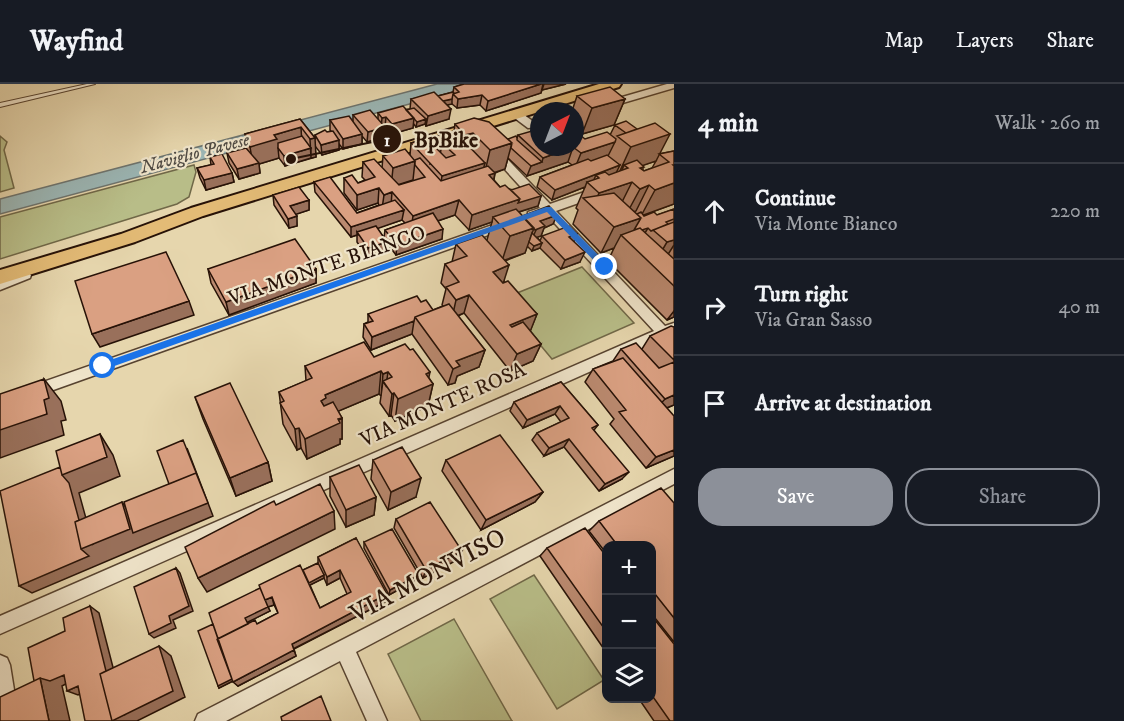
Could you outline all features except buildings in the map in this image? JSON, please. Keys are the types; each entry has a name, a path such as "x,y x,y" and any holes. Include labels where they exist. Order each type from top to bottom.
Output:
{"main road":[{"path":"0,277 82,252 197,212 614,84"},
{"path":"0,267 141,224 197,212"}],"street":[{"path":"584,111 674,85"},
{"path":"516,114 530,124"},
{"path":"471,128 670,335"},
{"name":"VIA MONTE BIANCO","path":"0,403 614,186"},
{"path":"0,285 82,252"},
{"name":"VIA MONTE ROSA","path":"0,625 670,335"},
{"name":"VIA MONVISO","path":"205,721 674,476"},
{"path":"344,649 377,721"},
{"path":"0,665 9,721"}],"lane":[{"path":"0,106 93,84"}],"green space":[{"path":"0,136 7,142 4,150 14,188 0,192"},
{"path":"194,165 196,172 189,197 177,204 0,259 0,217"},
{"path":"582,267 634,323 552,359 502,299"},
{"path":"534,575 602,677 602,681 557,709 490,599"},
{"path":"454,619 512,721 421,721 388,654"}],"water":[{"name":"Naviglio Pavese","path":"437,84 484,84 0,214 0,199"}],"place":[{"name":"BpBike","path":"291,159"}],"route":[{"path":"103,366 549,209 605,267"}]}
